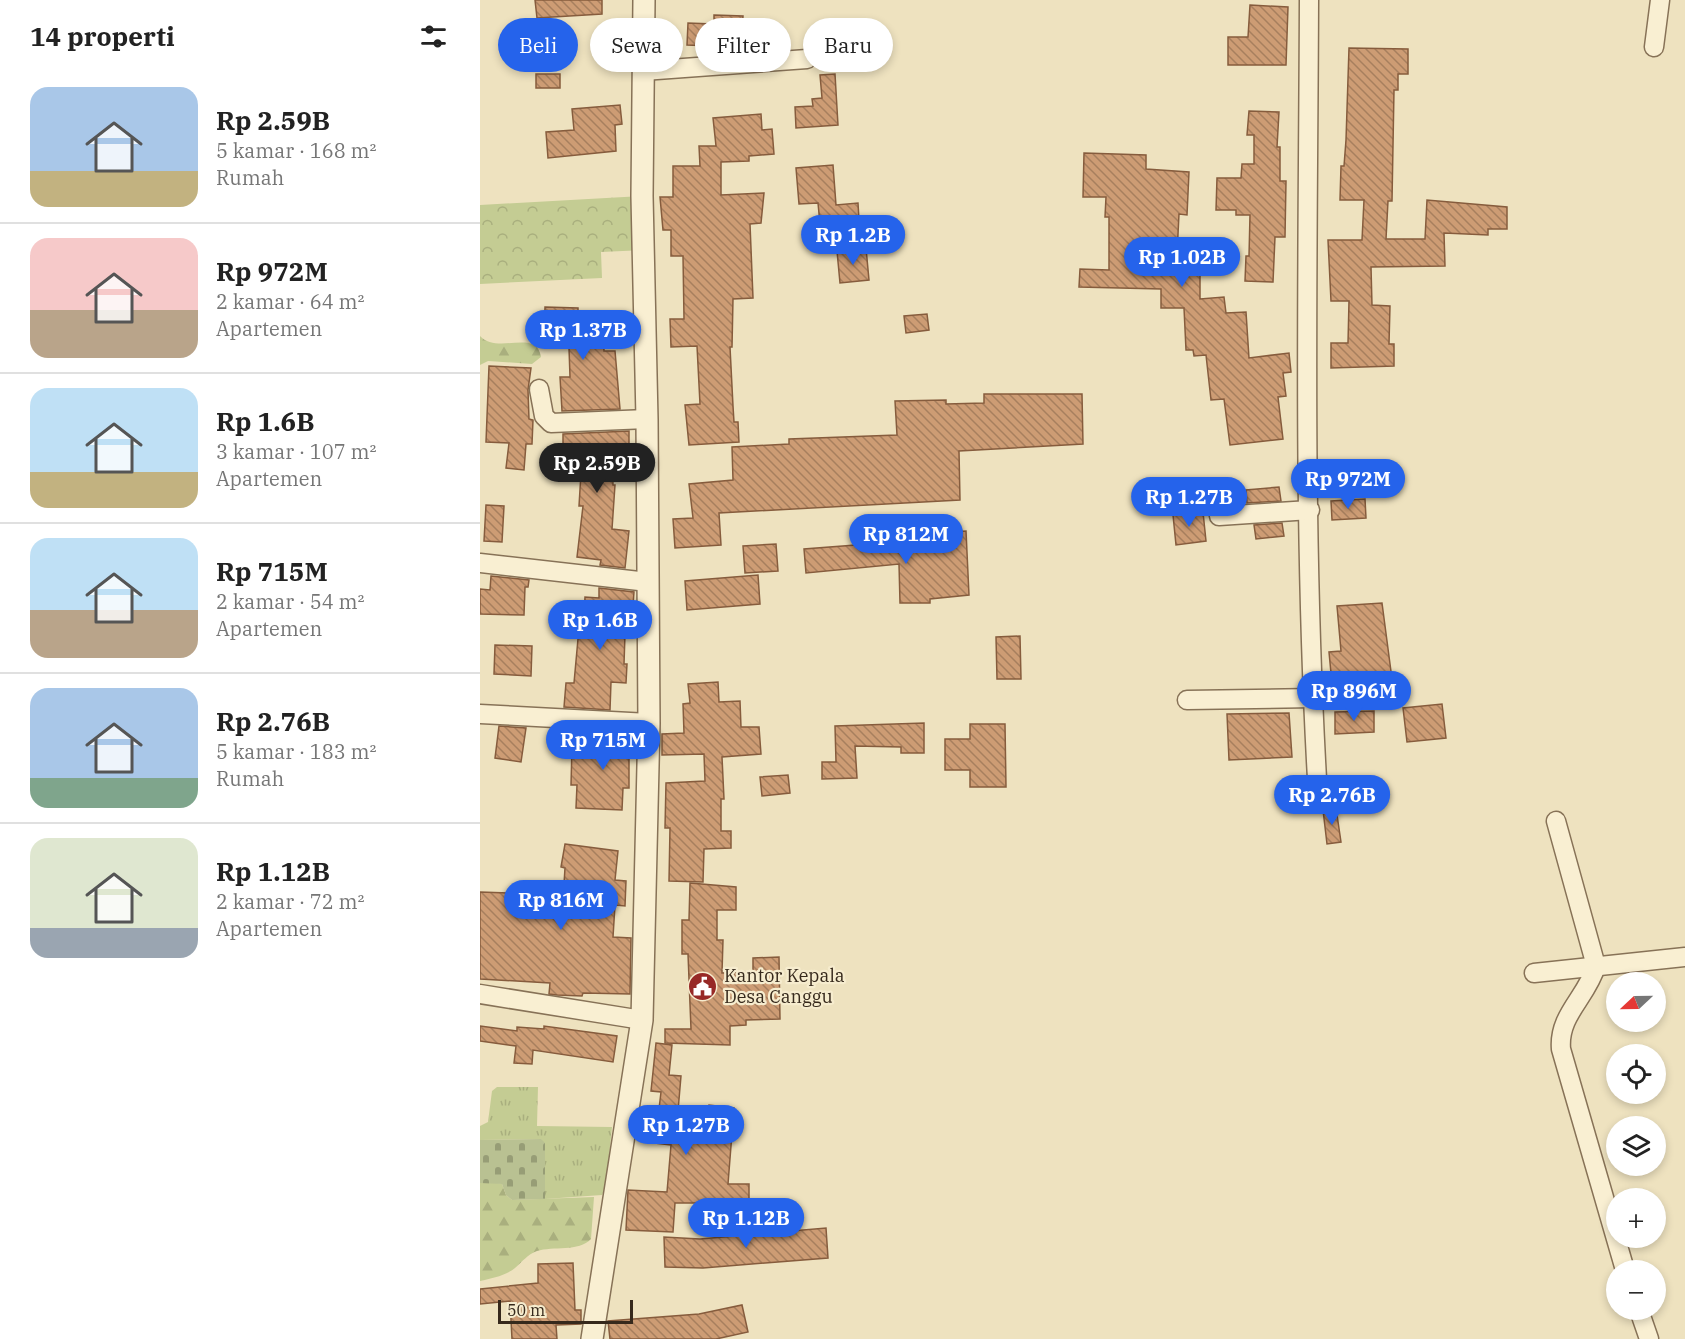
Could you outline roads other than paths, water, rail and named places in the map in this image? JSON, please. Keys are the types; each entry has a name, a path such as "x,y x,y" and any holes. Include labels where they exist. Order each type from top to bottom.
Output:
{"street":[{"path":"644,0 644,18"},
{"path":"1309,0 1310,510 1318,796"},
{"path":"1654,47 1660,0"},
{"path":"683,68 803,59"},
{"path":"592,1339 642,1020 649,723 643,72"},
{"path":"538,389 544,416 551,423 647,419"},
{"path":"1219,516 1310,510"},
{"path":"480,563 648,582"},
{"path":"1187,700 1314,698"},
{"path":"480,714 649,723"},
{"path":"1556,821 1596,966 1589,983 1561,1028 1561,1049 1622,1260"},
{"path":"1534,973 1685,957"},
{"path":"480,994 642,1020"},
{"path":"1642,1320 1649,1339"}],"place":[{"name":"Kantor Kepala Desa Canggu","path":"703,986"}]}
